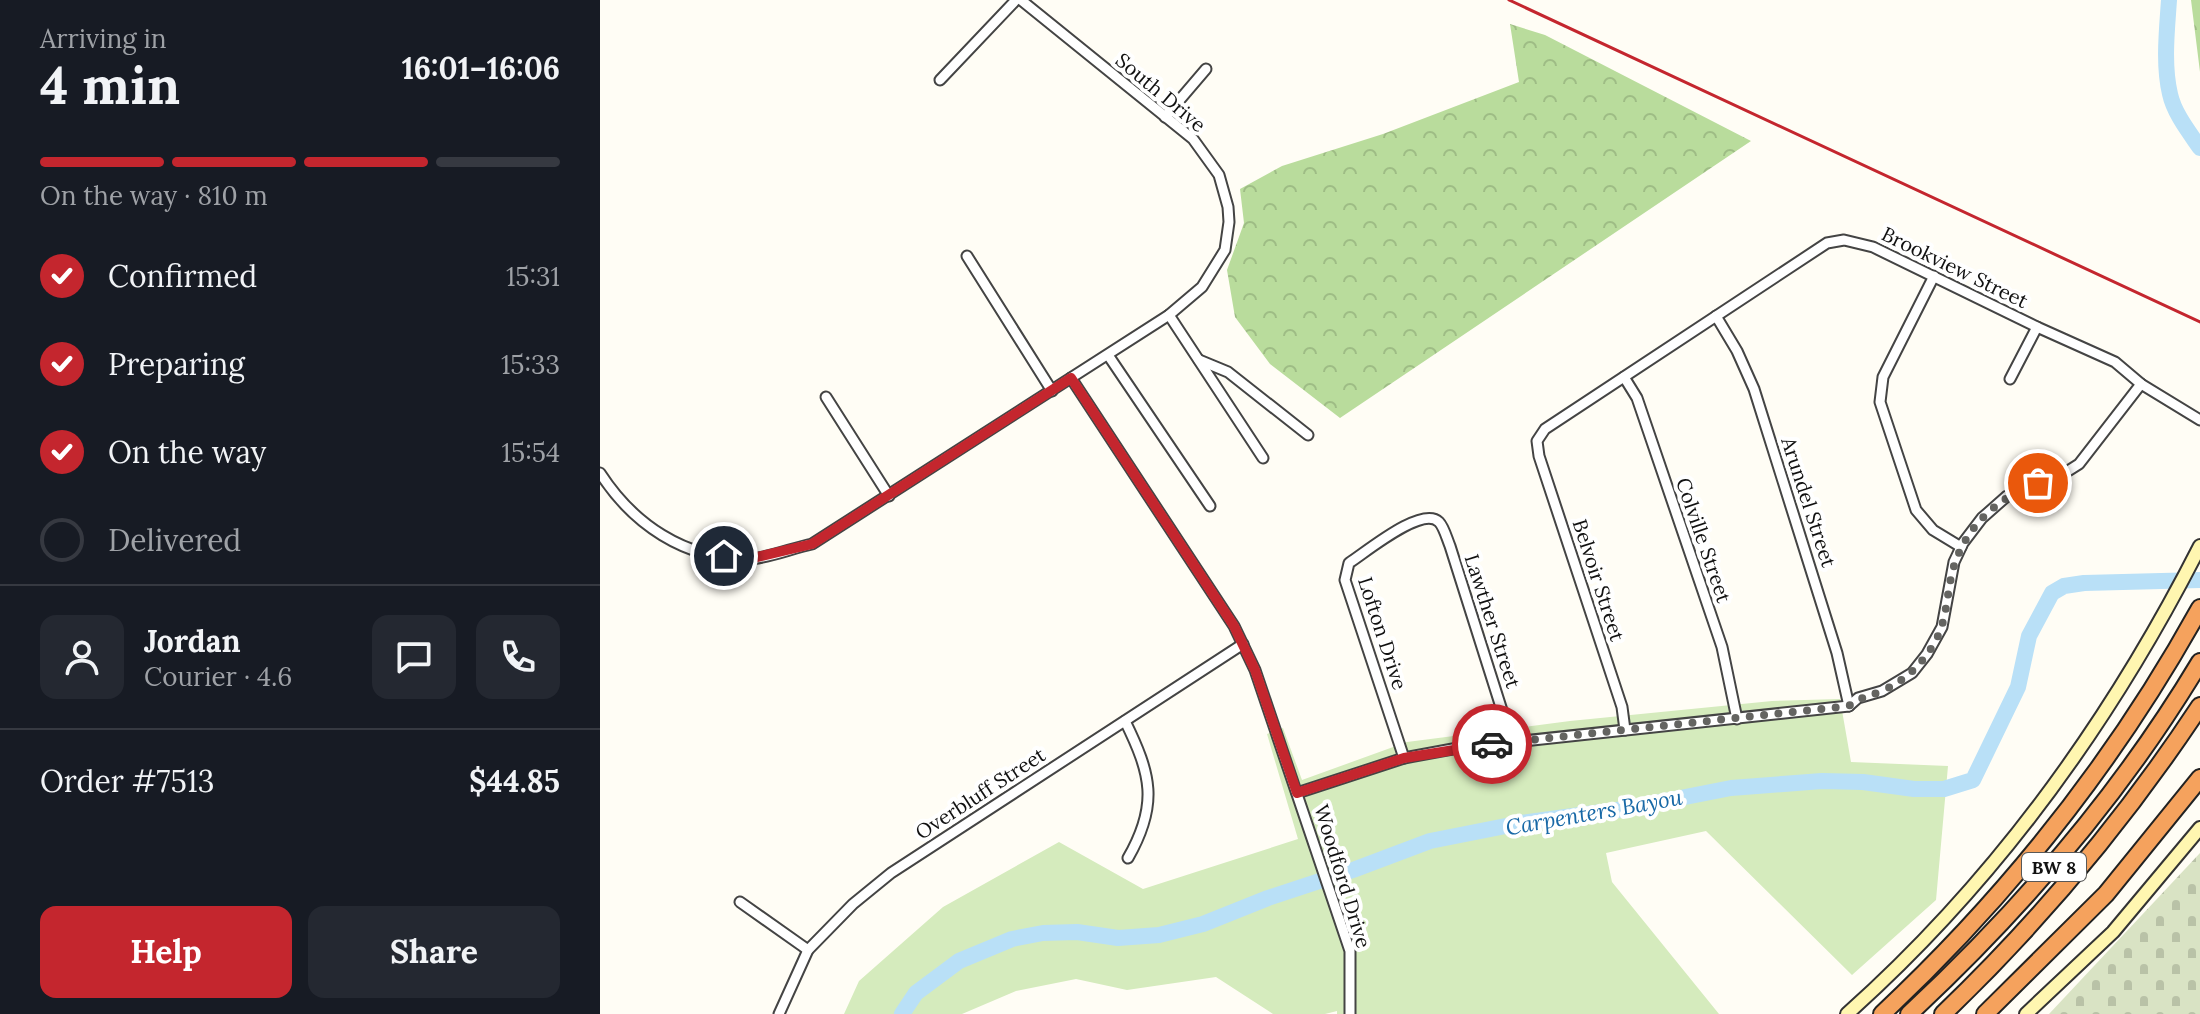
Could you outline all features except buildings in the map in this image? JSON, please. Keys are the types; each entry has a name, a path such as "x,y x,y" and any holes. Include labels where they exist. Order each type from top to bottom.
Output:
{"highway":[{"path":"1882,1014 1954,943 2030,859 2073,805 2145,702 2200,608"},
{"name":"BW 8","path":"1909,1014 1979,946 2055,865 2134,764 2200,662"},
{"name":"BW 8","path":"1943,1014 2037,917 2090,856 2197,710"},
{"path":"1985,1014 2082,919 2130,866 2200,778"}],"main road":[{"name":"BW 8","path":"1847,1014 1918,949 1972,888 2067,767 2123,685 2200,546"},
{"path":"2026,1014 2113,932 2200,828"}],"street":[{"path":"940,80 1018,0"},
{"name":"South Drive","path":"603,477 629,511 668,540 699,553 749,559 812,544 1192,298 1210,277 1227,242 1229,222 1225,192 1216,169 1193,139 1018,0"},
{"path":"1165,117 1206,69"},
{"name":"Brookview Street","path":"1537,441 1545,429 1827,243 1835,241 1864,243 2115,362 2141,384 2200,420"},
{"path":"967,256 1052,391"},
{"path":"1934,276 1883,377 1880,402 1912,502 1933,530 1961,547"},
{"path":"1169,315 1263,458"},
{"name":"Arundel Street","path":"1716,316 1737,351 1754,389 1837,653 1849,706"},
{"path":"2010,379 2037,327"},
{"path":"1108,355 1210,506"},
{"path":"1199,360 1228,372 1308,435"},
{"name":"Colville Street","path":"1624,377 1637,398 1722,647 1737,719"},
{"name":"Woodford Drive","path":"1071,378 1234,626 1255,670 1350,951 1350,1014"},
{"path":"1297,793 1404,758 1512,742 1849,706 1858,698 1882,691 1912,673 1933,646 1945,617 1954,562 1982,518 2007,496 2060,476 2079,464 2141,384"},
{"path":"826,397 889,496"},
{"name":"Belvoir Street","path":"1537,441 1539,456 1622,707 1625,730"},
{"name":"Lawther Street","path":"1431,518 1440,523 1450,546 1512,742"},
{"name":"Lofton Drive","path":"1404,758 1345,580 1345,571 1349,563 1412,521 1431,518"},
{"name":"Overbluff Street","path":"779,1014 789,986 808,950 853,904 891,873 1243,644"},
{"path":"1125,721 1141,756 1148,788 1143,830 1128,858"},
{"path":"740,902 808,950"}],"green space":[{"path":"2191,0 2200,0 2200,72"},
{"path":"1510,24 1545,35 1751,141 1340,418 1270,364 1235,317 1227,270 1244,223 1240,189 1282,166 1383,134 1519,82"},
{"path":"1840,699 1851,762 1948,766 1936,900 1852,975 1706,831 1606,853 1612,882 1719,1014 1337,1014 1337,1011 1325,1014 1273,1014 1216,977 1127,990 1076,979 1016,991 962,1014 844,1014 859,981 943,907 1059,842 1143,889 1298,839 1267,734 1283,728 1302,780 1407,742 1570,721 1772,701"},
{"path":"2200,853 2200,1014 2049,1014"}],"waterway":[{"name":"Carpenters Bayou","path":"2169,0 2166,59 2170,94 2178,115 2200,148"},
{"name":"Carpenters Bayou","path":"902,1014 916,993 959,961 1012,939 1043,933 1077,932 1118,938 1159,935 1203,924 1430,841 1731,788 1822,781 1944,789 1973,780 2018,687 2029,636 2052,593 2064,586 2084,583 2200,580"}],"railway":[{"path":"1509,0 2200,322"}],"way so far":[{"path":"1492,744 1849,706 1858,698 1882,691 1912,673 1933,646 1945,617 1954,562 1975,526 2007,496 2038,483"}],"route":[{"path":"724,556 749,559 812,544 1071,378 1234,626 1255,670 1297,793 1404,758 1492,744"}]}
